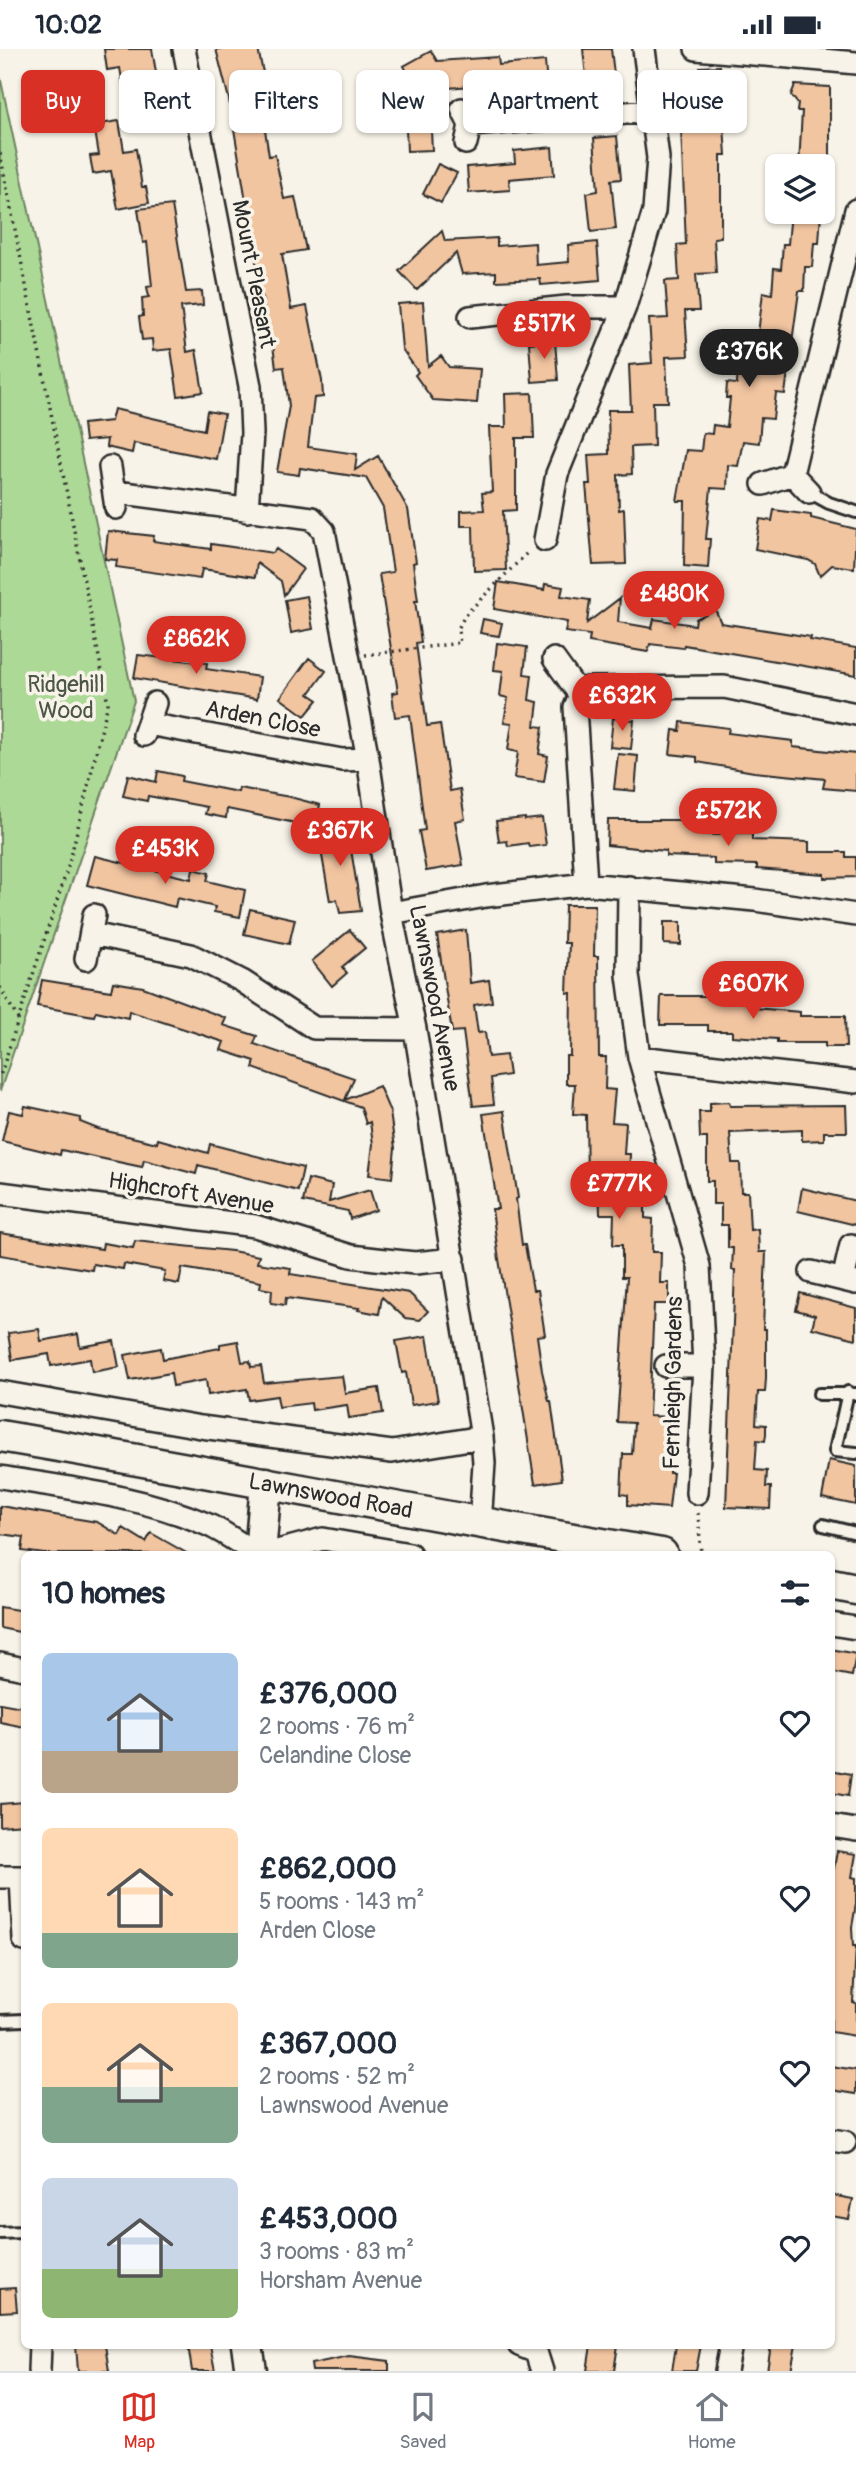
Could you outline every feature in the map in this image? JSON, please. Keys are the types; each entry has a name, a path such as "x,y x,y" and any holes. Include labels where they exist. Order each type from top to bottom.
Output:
{"street":[{"name":"Mount Pleasant","path":"184,49 250,386 252,433 247,510"},
{"path":"644,49 647,70"},
{"path":"696,49 856,63"},
{"path":"545,540 557,474 625,307 654,211 658,158 655,133"},
{"path":"792,474 856,211"},
{"path":"467,319 567,307 625,307"},
{"name":"Lawnswood Avenue","path":"110,467 116,500 247,510 312,518 320,524 368,759 391,913 415,1029 454,1259 482,1437 484,1463 480,1525"},
{"path":"763,484 792,474"},
{"path":"792,474 810,492"},
{"path":"554,659 580,695"},
{"path":"586,884 575,707 580,695 587,688 724,687 856,714"},
{"name":"Arden Close","path":"155,703 146,730 342,760 368,759"},
{"path":"391,913 486,896 586,884 755,900 856,915"},
{"name":"Fernleigh Gardens","path":"629,887 628,975 639,1057 699,1266 704,1366 697,1493"},
{"path":"86,959 93,924 191,955 242,981 314,1028 415,1029"},
{"path":"639,1057 856,1083 856,1074"},
{"name":"Highcroft Avenue","path":"0,1193 255,1226 351,1256 415,1263 454,1259"},
{"path":"811,1272 850,1281 851,1245"},
{"path":"666,1366 704,1366"},
{"path":"0,1392 201,1427 392,1452 482,1437"},
{"name":"Lawnswood Road","path":"0,1436 266,1483 480,1525 643,1551"},
{"path":"0,1477 101,1493 173,1512 208,1524 253,1551"},
{"path":"258,1551 266,1483"},
{"path":"277,1551 323,1539 393,1551"},
{"path":"835,1585 856,1589"},
{"path":"835,1625 856,1628"},
{"path":"0,1664 21,1668"},
{"path":"835,1827 856,1830"},
{"path":"15,1877 21,1919"},
{"path":"39,2371 40,2349"},
{"path":"248,2349 251,2371"},
{"path":"529,2349 536,2352 542,2371"},
{"path":"726,2371 730,2349"}],"lane":[{"path":"810,492 829,503 856,512"},
{"path":"819,1394 852,1393 835,1451 856,1453"},
{"path":"823,1525 856,1533"},
{"path":"0,2021 21,2020"},
{"path":"0,2233 21,2232"}],"path":[{"path":"0,153 108,703 69,864 0,1076"},
{"path":"349,657 460,643 457,629 465,615 531,549 545,540"},
{"path":"0,987 18,1019"},
{"name":"Fernleigh Gardens","path":"697,1493 701,1551"}],"green space":[{"name":"Ridgehill Wood","path":"0,76 134,701 0,1091"}],"building":[{"path":"104,49 152,49 156,70 107,70"},
{"path":"216,49 258,49 262,70 229,70 229,99"},
{"path":"583,49 611,49 614,70 585,70"},
{"path":"431,51 437,61 498,57 499,65 545,61 546,70 463,70 463,87 449,88 449,70 406,70 404,66"},
{"path":"720,66 720,70 700,70 700,67"},
{"path":"795,85 830,87 830,154 800,154 802,111 797,111 798,104 791,95"},
{"path":"119,121 124,151 136,149 142,187 146,187 149,203 118,209 111,171 93,174 90,156 99,155 95,133 105,133 105,123"},
{"path":"235,133 265,133 269,156 275,155 284,199 295,197 306,250 282,254 291,309 307,306 323,397 314,398 308,447 357,454 355,470 378,456 408,509 416,562 413,563 418,601 415,601 421,642 416,643 427,726 440,724 450,791 460,789 465,819 455,821 463,865 426,871 419,831 425,830 410,715 395,717 392,693 398,692 379,574 393,572 383,508 366,478 300,468 299,475 277,472 289,406 284,367 276,368 272,338 269,339"},
{"path":"406,133 431,133 432,150 407,151"},
{"path":"681,133 725,133 726,155 721,155 721,237 714,238 716,273 696,274 699,311 685,311 688,356 666,357 668,402 653,402 654,446 631,447 632,474 618,475 619,510 624,509 626,564 593,565 586,484 590,484 588,455 609,454 608,410 631,410 629,365 652,363 649,319 668,318 665,281 679,280 677,245 686,244"},
{"path":"617,136 621,179 611,180 616,229 591,232 587,193 598,191 594,138"},
{"path":"552,147 554,175 509,179 510,190 469,193 467,167 515,163 514,151"},
{"path":"438,164 457,173 441,203 423,194"},
{"path":"172,205 186,292 202,291 203,305 181,307 187,352 196,350 203,392 178,396 171,349 153,351 152,339 142,340 139,317 143,316 142,298 149,297 147,287 152,286 147,242 143,243 138,209"},
{"path":"790,224 820,224 819,243 814,243 812,267 805,267 804,291 799,291 785,394 776,393 773,419 761,418 759,443 743,441 738,466 728,465 727,489 711,488 706,539 710,539 708,568 684,566 685,501 677,501 686,450 701,451 703,433 712,434 713,425 727,427 730,398 726,398 727,383 737,384 738,359 748,360 748,350 756,351 763,292 772,294 774,268 781,269 783,244 788,244"},
{"path":"442,231 445,241 497,238 497,246 535,243 536,265 569,262 568,245 597,242 600,280 541,285 540,279 496,281 496,272 462,274 456,253 417,290 399,271"},
{"path":"423,302 428,366 441,356 449,367 480,369 477,403 433,400 415,375 418,372 402,349 398,304"},
{"path":"555,341 558,380 532,382 529,343"},
{"path":"532,393 534,438 516,438 516,510 503,511 506,570 474,571 473,526 461,526 461,511 484,510 482,493 492,492 489,427 506,427 505,394"},
{"path":"114,409 204,430 207,411 224,414 216,459 134,443 132,453 106,447 107,439 85,441 83,424 111,421"},
{"path":"774,510 811,515 811,518 856,529 854,568 832,565 820,576 815,564 808,560 755,549 760,519 772,521"},
{"path":"108,531 154,536 153,541 211,549 211,544 273,553 276,549 303,569 284,595 281,581 257,563 255,577 202,569 200,579 116,567 117,560 105,559"},
{"path":"498,582 544,590 545,584 563,587 561,596 590,600 587,623 620,598 618,622 652,628 654,619 695,625 696,619 715,609 721,623 811,637 810,640 856,648 856,675 684,645 683,648 650,644 648,652 589,642 590,635 565,632 567,622 494,609"},
{"path":"307,596 313,629 291,633 285,600"},
{"path":"483,619 502,623 499,636 480,633"},
{"path":"497,643 527,647 524,674 532,675 529,700 538,702 535,726 543,727 539,754 548,756 544,782 514,778 518,752 508,750 512,723 504,722 508,698 500,696 503,671 494,670"},
{"path":"138,655 207,663 206,669 260,677 257,699 134,678"},
{"path":"309,658 326,671 309,694 318,700 305,716 280,698"},
{"path":"613,718 634,720 631,749 610,747"},
{"path":"681,722 729,728 728,733 793,741 793,747 856,754 856,791 823,788 825,779 754,772 697,762 697,757 670,754 673,730 680,731"},
{"path":"618,754 638,756 635,791 614,789"},
{"path":"158,771 182,776 181,781 238,792 239,788 320,805 315,827 227,809 226,818 205,814 207,807 148,796 147,801 123,796 128,775 156,782"},
{"path":"542,818 546,845 529,847 528,843 508,846 507,841 499,842 496,821"},
{"path":"608,820 685,820 685,824 694,825 694,834 719,835 726,826 733,833 752,833 752,840 809,842 809,852 846,852 846,857 856,857 856,877 824,878 824,874 757,869 757,865 714,864 714,858 666,856 666,851 607,845"},
{"path":"337,822 349,837 361,911 340,913 337,900 330,901 318,833"},
{"path":"95,856 191,879 193,869 209,873 207,881 245,890 240,917 214,912 215,907 177,898 175,907 87,885"},
{"path":"565,905 595,905 594,956 598,956 599,1057 606,1057 605,1089 615,1090 612,1122 626,1123 624,1154 630,1154 629,1185 645,1185 645,1218 653,1219 652,1252 661,1252 660,1283 669,1283 669,1304 654,1304 649,1416 672,1417 669,1473 673,1473 669,1508 628,1505 628,1495 621,1494 623,1454 632,1454 634,1423 617,1422 627,1277 622,1277 622,1245 613,1245 614,1214 600,1214 599,1180 587,1179 586,1115 573,1114 575,1084 566,1084 566,1056 570,1056 571,993 567,993 569,943 564,943"},
{"path":"250,909 295,919 289,944 244,934"},
{"path":"664,922 681,922 681,945 664,944"},
{"path":"350,930 365,948 342,967 347,973 332,986 312,961"},
{"path":"466,930 470,983 489,980 492,1002 474,1005 478,1033 485,1032 488,1057 506,1055 509,1075 491,1078 494,1104 473,1106 463,1031 452,1032 437,935"},
{"path":"42,980 111,991 113,982 143,987 226,1018 223,1025 257,1036 254,1044 354,1078 345,1100 379,1086 390,1112 395,1148 392,1178 369,1175 373,1144 370,1122 366,1124 361,1107 253,1068 255,1061 221,1050 224,1042 129,1011 128,1018 96,1011 94,1016 37,1006"},
{"path":"661,996 708,996 708,999 755,1002 755,1008 800,1012 800,1016 845,1016 846,1047 825,1047 825,1043 777,1043 777,1039 732,1036 732,1031 708,1031 708,1025 660,1025"},
{"path":"729,1102 730,1106 846,1105 847,1132 824,1132 824,1140 802,1141 802,1130 730,1133 732,1163 740,1163 741,1192 748,1192 750,1230 758,1229 759,1252 766,1252 763,1329 766,1329 766,1378 765,1392 758,1392 756,1424 766,1425 766,1434 765,1441 757,1440 755,1470 767,1471 766,1487 771,1487 770,1509 726,1507 735,1270 732,1270 733,1248 728,1248 728,1225 721,1225 721,1204 713,1204 713,1181 707,1181 707,1138 700,1138 699,1112 710,1112 710,1103"},
{"path":"25,1106 81,1118 80,1122 98,1129 157,1143 158,1139 208,1153 210,1144 303,1168 298,1191 198,1165 196,1174 144,1160 142,1167 61,1150 60,1155 2,1141 9,1111 23,1114"},
{"path":"504,1111 518,1198 522,1245 525,1245 533,1290 538,1290 545,1335 537,1336 542,1371 551,1401 562,1480 535,1484 498,1253 492,1209 498,1209 483,1114"},
{"path":"308,1179 332,1185 329,1202 370,1190 376,1210 350,1219 348,1211 303,1202"},
{"path":"802,1188 856,1201 856,1225 798,1211"},
{"path":"0,1233 102,1249 103,1243 133,1248 135,1241 232,1251 259,1256 257,1263 291,1268 290,1274 409,1293 428,1311 420,1320 405,1318 382,1297 379,1314 358,1310 359,1308 286,1298 285,1305 271,1303 272,1290 260,1288 261,1282 224,1275 182,1268 179,1284 163,1281 165,1271 124,1264 123,1269 93,1264 92,1270 0,1255"},
{"path":"800,1293 856,1308 856,1339 812,1328 815,1315 796,1310"},
{"path":"39,1329 41,1341 78,1334 80,1347 114,1341 119,1367 92,1372 90,1359 51,1366 49,1354 12,1360 8,1333"},
{"path":"427,1336 438,1401 411,1405 406,1372 402,1373 396,1341"},
{"path":"238,1341 242,1362 250,1361 251,1367 261,1366 264,1383 342,1376 345,1393 379,1388 383,1413 349,1418 347,1405 312,1410 311,1403 279,1407 277,1396 249,1400 247,1389 208,1395 206,1380 173,1386 171,1373 130,1380 125,1355 161,1348 163,1359 220,1348 220,1344"},
{"path":"829,1460 856,1466 856,1505 822,1498"},
{"path":"0,1506 97,1522 119,1535 123,1528 146,1542 151,1533 183,1551 22,1551 24,1537 0,1534"},
{"path":"0,1607 21,1610 21,1632 0,1628"},
{"path":"835,1650 856,1654 852,1676 835,1673"},
{"path":"0,1703 21,1707 21,1726 0,1722"},
{"path":"835,1771 851,1774 848,1796 835,1794"},
{"path":"21,1802 21,1824 0,1826 0,1804"},
{"path":"837,1851 856,1854 852,1877 856,1878 856,1904 852,1927 853,1946 856,1946 853,2002 856,2003 856,2036 835,2033"},
{"path":"835,2067 856,2070 856,2094 835,2091"},
{"path":"835,2196 853,2199 849,2219 835,2217"},
{"path":"15,2288 17,2311 0,2312 0,2289"},
{"path":"76,2349 106,2349 109,2371 78,2371"},
{"path":"189,2349 211,2349 215,2371 192,2371"},
{"path":"590,2349 617,2349 614,2371 587,2371"},
{"path":"675,2349 700,2349 696,2371 672,2371"},
{"path":"770,2349 795,2349 791,2371 767,2371"},
{"path":"349,2356 389,2361 389,2371 312,2371 311,2364"}]}
